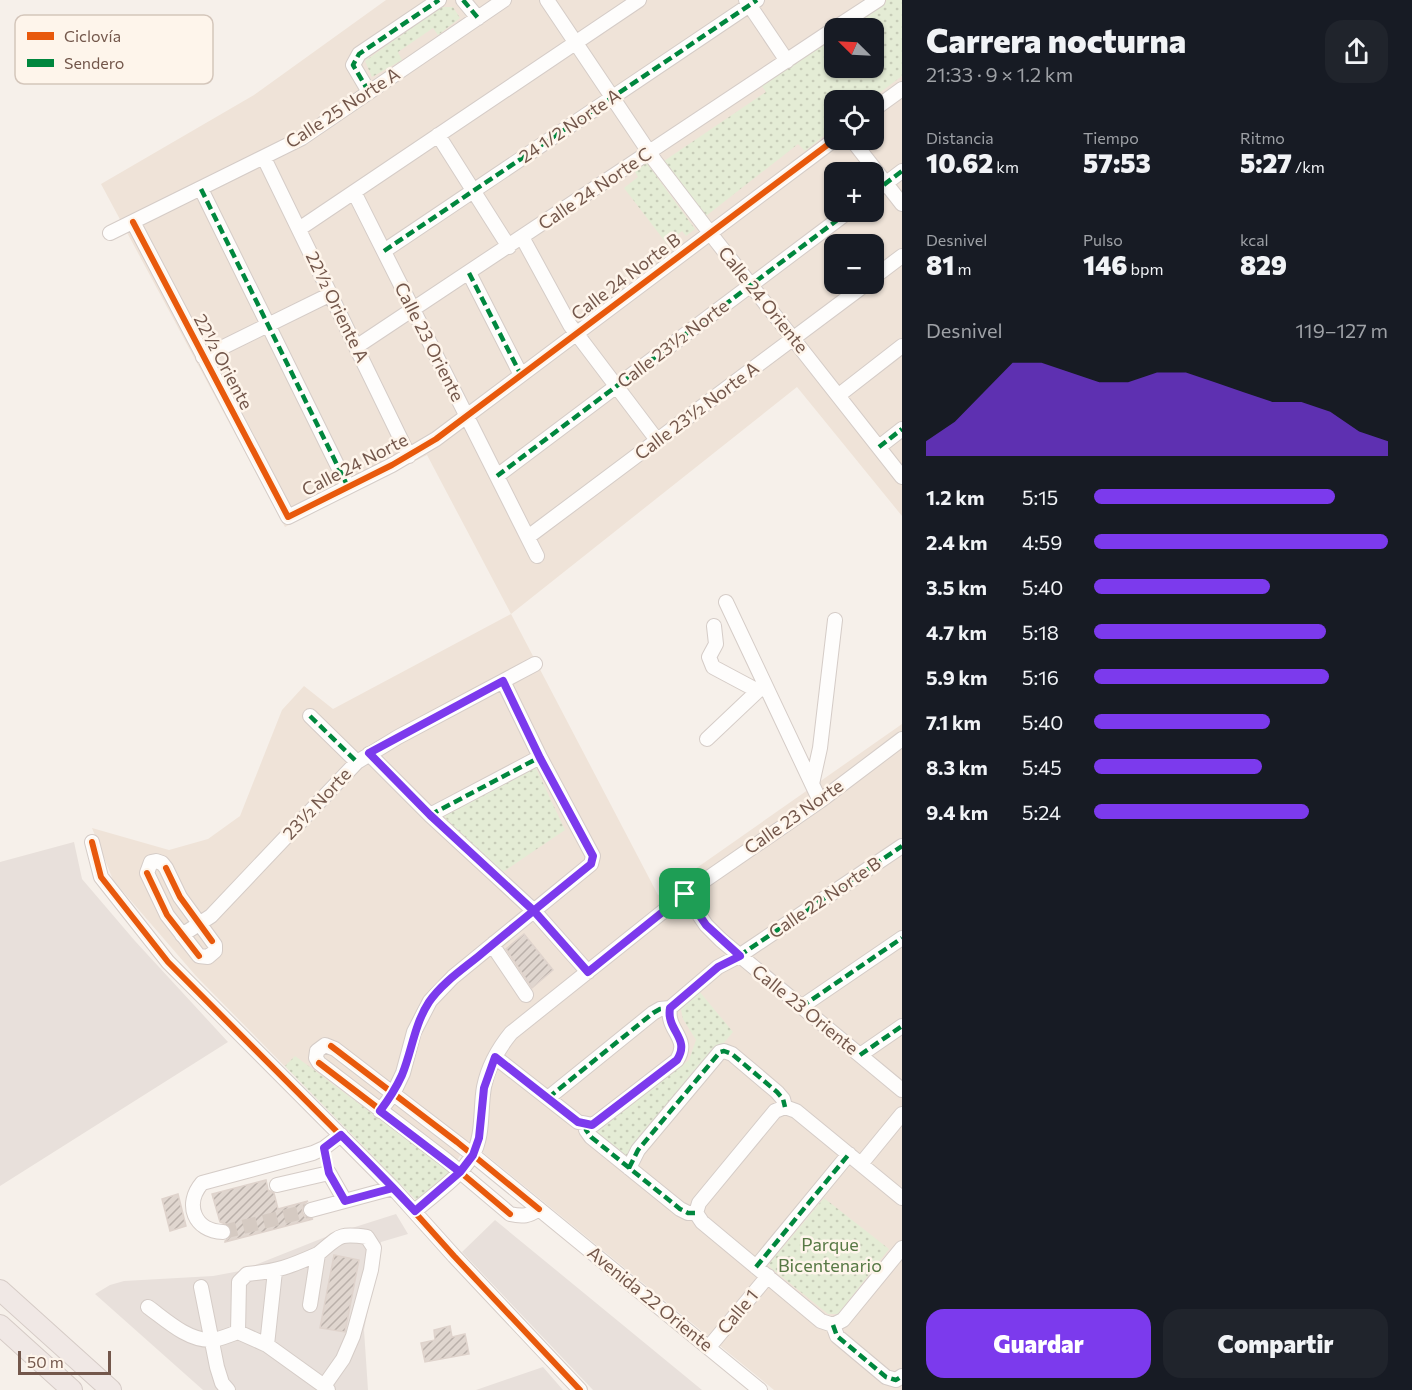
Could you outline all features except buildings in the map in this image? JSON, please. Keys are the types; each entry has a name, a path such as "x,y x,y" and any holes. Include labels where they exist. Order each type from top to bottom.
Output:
{"highway":[{"path":"0,1290 111,1390"},
{"path":"0,1325 72,1390"}],"street":[{"path":"369,93 353,65 360,54 439,0"},
{"path":"463,0 478,18"},
{"name":"Calle 25 Norte A","path":"110,233 302,138 504,0"},
{"name":"Calle 24 Oriente","path":"547,0 649,153 902,477"},
{"path":"299,229 639,0"},
{"name":"Calle 24 Norte C","path":"851,18 878,0"},
{"path":"751,2 787,61"},
{"name":"24 1/2 Norte A","path":"384,252 751,2"},
{"name":"Calle 24 Norte C","path":"356,347 824,36"},
{"path":"884,102 902,89"},
{"path":"438,135 509,247"},
{"name":"Calle 24 Norte B","path":"435,439 824,148"},
{"path":"860,150 902,204"},
{"name":"22½ Oriente A","path":"264,158 409,456"},
{"path":"886,183 902,171"},
{"path":"201,189 348,487"},
{"name":"Calle 23 Oriente","path":"354,192 537,556"},
{"name":"22½ Oriente","path":"133,222 288,517"},
{"name":"Calle 23½ Norte","path":"497,476 835,222"},
{"path":"522,237 576,334 657,440"},
{"path":"884,270 902,256"},
{"path":"469,273 521,375"},
{"path":"203,357 331,294"},
{"name":"Calle 23½ Norte A","path":"528,537 853,294"},
{"path":"839,395 902,346"},
{"path":"879,447 902,429"},
{"name":"Calle 24 Norte","path":"288,517 409,456 435,439"},
{"path":"726,602 761,688 820,801"},
{"path":"812,784 820,748 835,620"},
{"path":"714,626 716,644"},
{"path":"739,630 722,638 716,644 709,657 712,668 761,688"},
{"name":"23½ Norte","path":"182,935 211,916 363,758 535,664"},
{"path":"380,1111 393,1094 403,1073 414,1032 430,1001 453,977 591,864 593,856 540,758 503,681"},
{"path":"707,739 761,688"},
{"path":"310,716 430,815 534,911 588,972"},
{"name":"Calle 23 Norte","path":"685,894 820,801 902,739"},
{"path":"430,815 540,758"},
{"path":"92,842 101,877 168,962 393,1188 580,1390"},
{"name":"Calle 22 Norte B","path":"548,1098 653,1013 670,1008 718,967 740,956 902,846"},
{"path":"151,862 162,863 166,868 180,897 199,924 215,945 215,951 208,957 199,956 167,915 147,873 151,862"},
{"path":"415,1211 460,1172 473,1155 479,1138 484,1088 495,1057 511,1033 685,894"},
{"name":"Calle 23 Oriente","path":"685,894 706,925 740,956 902,1090"},
{"path":"801,1006 902,938"},
{"path":"494,943 493,946 526,995"},
{"path":"495,1057 578,1122 592,1125 677,1060 681,1053 682,1043 672,1026 669,1016 670,1008"},
{"path":"860,1055 902,1026"},
{"name":"Avenida 22 Oriente","path":"539,1209 522,1217 510,1214 460,1172 319,1063 316,1058 317,1051 325,1045 331,1046 473,1155 709,1347 760,1390"},
{"path":"629,1168 638,1150 717,1055 724,1051 732,1054 777,1092 783,1099 785,1107"},
{"path":"696,1213 699,1203 775,1111 785,1107 796,1111 902,1198"},
{"path":"861,1164 902,1114"},
{"path":"586,1125 586,1131 591,1137 629,1168 681,1209 688,1213 696,1213"},
{"path":"222,1232 207,1229 195,1215 194,1195 202,1183 302,1156 324,1148 341,1135"},
{"path":"324,1148 329,1173 345,1201"},
{"path":"756,1267 849,1154"},
{"path":"277,1185 329,1173"},
{"path":"311,1210 393,1188"},
{"path":"696,1213 702,1222 821,1321 833,1325 843,1320 902,1248"},
{"path":"148,1307 197,1339 213,1340 238,1332 267,1345 326,1388 353,1336 371,1270 374,1248 367,1237 346,1234 318,1254 291,1266 275,1271 247,1274 239,1282 238,1332"},
{"path":"310,1305 318,1254"},
{"path":"267,1345 275,1271"},
{"name":"Calle 1","path":"709,1347 768,1276"},
{"path":"201,1287 217,1367 222,1383 228,1390"},
{"path":"833,1325 837,1336 886,1377 899,1378"}],"shaded area":[{"path":"386,0 902,0 902,516 797,387 511,614 427,455 285,527 101,184 254,95"},
{"path":"511,614 658,895 902,724 902,1390 774,1390 469,1141 450,1172 416,1200 196,976 113,880 92,828 169,850 208,839 240,816 282,710 304,686 333,709"},
{"path":"74,842 82,879 135,941 228,1042 0,1186 0,862"},
{"path":"396,1214 408,1234 381,1242 364,1330 368,1390 203,1390 95,1294 110,1285 124,1281 213,1276 240,1271 333,1234"},
{"path":"495,1220 702,1390 593,1390 462,1252"},
{"path":"543,1367 563,1390 476,1390"}],"green space":[{"path":"887,0 902,0 902,76 883,90 824,90 824,136 805,151 798,144 706,216 664,161 766,92 761,85 824,43 824,78 884,78 884,18 860,18"},
{"path":"441,7 453,7 460,18 438,35 433,28 398,52 402,60 372,77 365,61"},
{"path":"646,162 695,229 686,236 682,231 667,244 624,188 638,177 634,170"},
{"path":"535,766 565,830 500,874 441,813"},
{"path":"699,991 733,1032 627,1159 594,1132 689,1060 696,1040 683,1019 680,1005"},
{"path":"295,1056 450,1172 416,1200 285,1066"},
{"name":"Parque Bicentenario","path":"824,1198 889,1249 838,1314 828,1314 769,1264"}],"tunnel":[{"path":"223,1232 311,1210"}],"marked path":[{"path":"369,92 353,65 359,54 439,0"},
{"path":"463,0 478,18"},
{"path":"384,251 757,0"},
{"path":"884,185 902,171"},
{"path":"201,189 348,487"},
{"path":"497,476 835,222"},
{"path":"469,273 521,375"},
{"path":"879,447 902,429"},
{"path":"310,716 357,762"},
{"path":"430,815 540,757"},
{"path":"739,956 902,846"},
{"path":"801,1007 902,938"},
{"path":"548,1098 653,1013 660,1009 670,1008"},
{"path":"860,1055 902,1026"},
{"path":"629,1168 638,1150 720,1052 732,1054 777,1092 783,1099 785,1107"},
{"path":"586,1125 586,1130 591,1137 680,1209 688,1213 696,1213"},
{"path":"756,1267 849,1154"},
{"path":"833,1325 837,1336 886,1377 896,1380 902,1376"}],"cycle path":[{"path":"133,222 288,517 392,465 436,439 824,148"},
{"path":"92,842 101,877 168,962 393,1188 580,1390"},
{"path":"166,868 180,897 212,941"},
{"path":"147,873 167,915 199,956"},
{"path":"331,1046 457,1142 539,1209"},
{"path":"319,1063 446,1160 510,1214"}],"route":[{"path":"685,894 588,972 534,911 430,815 369,753 503,681 540,758 593,856 591,864 544,902 534,911 453,977 430,1001 414,1032 403,1073 393,1094 380,1111 460,1172 415,1211 355,1148 341,1135 324,1148 329,1173 345,1201 393,1188 415,1211 460,1172 473,1155 479,1138 484,1088 495,1057 578,1122 586,1125 592,1125 677,1060 681,1053 682,1043 672,1026 669,1016 670,1008 718,967 740,956 706,925 685,894"}]}
